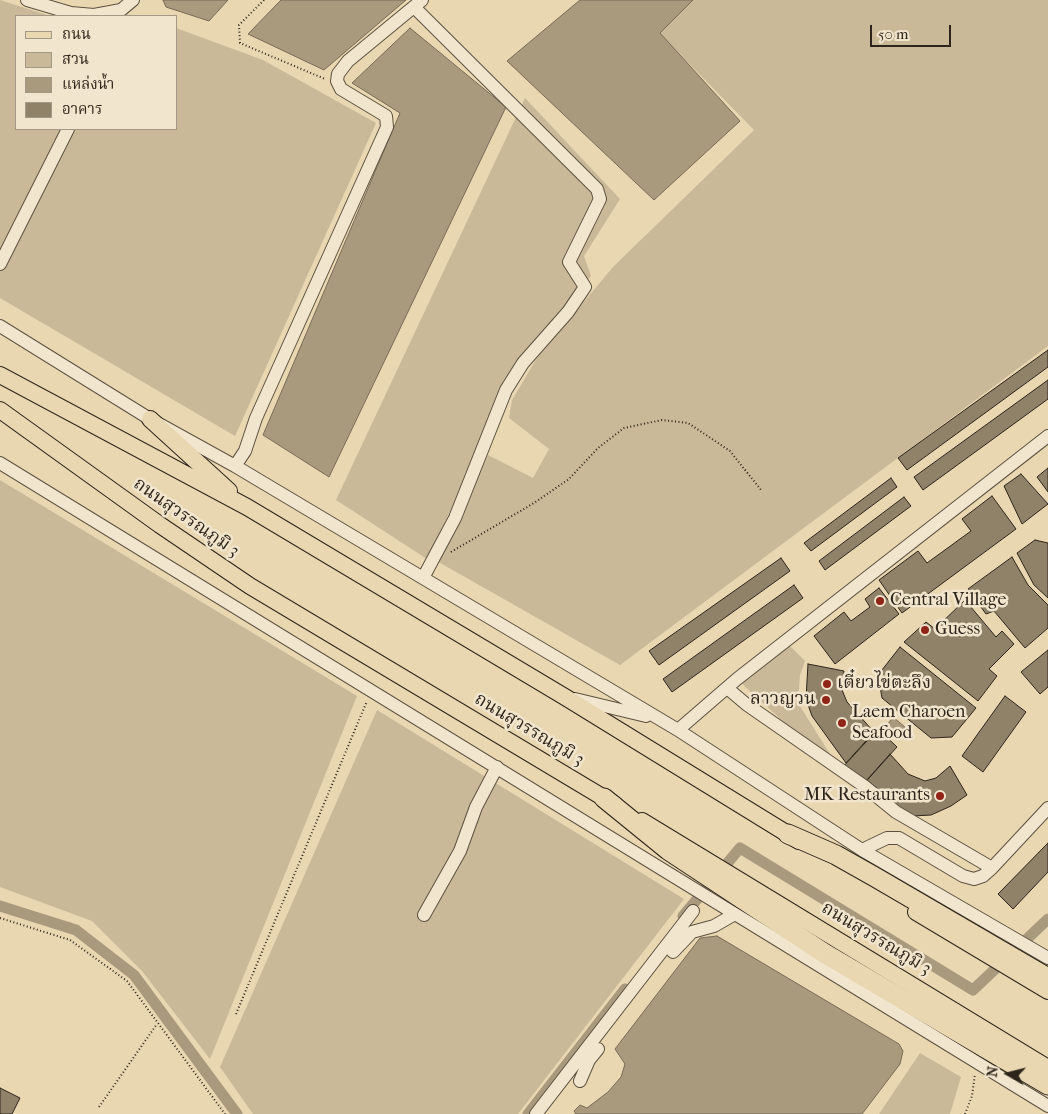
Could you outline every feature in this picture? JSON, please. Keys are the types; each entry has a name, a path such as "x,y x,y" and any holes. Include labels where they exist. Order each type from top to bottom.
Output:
{"highway":[{"path":"604,798 645,833 700,873 824,953 1048,1085"},
{"path":"788,834 836,855 996,944 1034,963 1048,978"}],"main road":[{"name":"ถนนสุวรรณภูมิ 3","path":"0,375 247,507 565,697 788,834"},
{"name":"ถนนสุวรรณภูมิ 3","path":"0,410 160,525 250,586 604,798"},
{"path":"150,419 247,507"},
{"name":"ถนนสุวรรณภูมิ 3","path":"730,892 1048,1068"},
{"path":"1034,963 1048,992"}],"street":[{"path":"27,0 71,13 94,15 121,10 133,0"},
{"path":"235,466 245,451 256,418 387,126 386,116 341,89 338,85 338,74 341,68 418,3 597,188 600,199 569,262 585,287 568,312 523,363 506,390 455,518 423,578"},
{"path":"0,264 67,130"},
{"path":"0,326 150,419 235,466 678,730 862,850 996,944"},
{"path":"678,730 727,688 1048,436"},
{"path":"0,462 497,767 700,873"},
{"path":"727,688 746,704 864,786 896,812 992,868"},
{"path":"565,697 657,719"},
{"path":"424,915 460,851 476,807 497,767"},
{"path":"862,850 893,837 907,842 963,876 974,879 984,876 1048,808"},
{"path":"730,892 736,914 1048,1106"},
{"path":"536,1114 693,911"},
{"path":"580,1081 589,1060 680,941 692,932 714,926 736,914"}],"path":[{"path":"264,0 239,25 240,44 338,85"},
{"path":"431,563 548,494 569,479 598,448 624,428 662,420 688,424 730,451 760,490"},
{"path":"236,1014 372,690"},
{"path":"0,918 70,940 127,981 225,1114"},
{"path":"99,1107 157,1024"},
{"path":"965,1114 972,1096 973,1076 981,1066"}],"green space":[{"path":"0,0 47,15 15,15 15,130 178,130 178,29 263,60 376,123 235,436 0,298"},
{"path":"693,0 1048,0 1048,346 620,665 435,560 488,455 533,478 549,449 509,418 512,400 537,358 613,267 754,130 659,33"},
{"path":"525,98 620,199 584,256 591,276 527,351 427,559 336,500"},
{"path":"0,480 357,696 210,1059 142,971 92,921 0,887"},
{"path":"789,645 805,661 800,675 798,703 845,778 740,682"},
{"path":"377,710 684,899 518,1114 253,1114 220,1067"},
{"path":"920,1053 961,1077 950,1114 879,1114"}],"water":[{"path":"163,0 228,0 209,21 166,7"},
{"path":"281,0 406,0 324,70 248,34"},
{"path":"580,0 693,0 660,33 740,121 654,200 507,61"},
{"path":"410,28 506,107 329,477 263,435 400,113 352,83"},
{"path":"893,717 905,727 897,738 885,728"},
{"path":"717,936 899,1044 903,1051 900,1064 862,1114 576,1114 574,1111 580,1105 587,1108 608,1092 621,1077 625,1064 615,1049 700,938"}],"building":[{"path":"1048,350 1048,367 907,470 898,458"},
{"path":"1048,380 1048,399 923,490 914,477"},
{"path":"1048,468 1048,492 1037,477"},
{"path":"1021,474 1048,504 1022,524 1004,486"},
{"path":"891,478 897,487 811,551 804,543"},
{"path":"992,496 1016,529 902,613 879,580 918,551 927,563 971,531 962,519"},
{"path":"904,497 911,506 825,570 819,561"},
{"path":"1035,540 1048,543 1048,598 1034,585 1017,553"},
{"path":"1012,557 1028,585 1048,605 1048,628 1025,648 994,611 986,614 968,589"},
{"path":"781,558 790,571 659,665 649,651"},
{"path":"794,585 803,598 672,692 663,679"},
{"path":"879,588 899,614 835,664 814,636 844,612 851,621 870,607 865,599"},
{"path":"965,600 996,637 1002,631 1014,644 989,669 997,676 978,701 904,642 926,622 935,629"},
{"path":"900,647 976,708 952,737 931,738 882,698 878,675"},
{"path":"1048,650 1048,687 1040,694 1021,672"},
{"path":"808,664 844,671 842,690 847,702 874,732 846,763 812,716 806,699"},
{"path":"1005,696 1026,712 983,772 962,756"},
{"path":"878,729 897,747 861,787 841,769"},
{"path":"890,754 908,774 925,781 936,778 950,766 967,795 951,806 931,815 913,816 882,798 865,782"},
{"path":"1048,843 1048,872 1013,909 998,894"},
{"path":"0,1088 20,1098 12,1114 0,1114"}],"waterway":[{"path":"683,916 740,848 973,990 1048,919"},
{"path":"0,906 76,930 134,975 237,1114"},
{"path":"528,1114 625,989"}],"place":[{"name":"Central Village","path":"880,601"},
{"name":"Guess","path":"925,630"},
{"name":"เตี๋ยวไข่ตะลึง","path":"827,684"},
{"name":"ลาวญวน","path":"826,700"},
{"name":"Laem Charoen Seafood","path":"842,723"},
{"name":"MK Restaurants","path":"940,796"}]}
